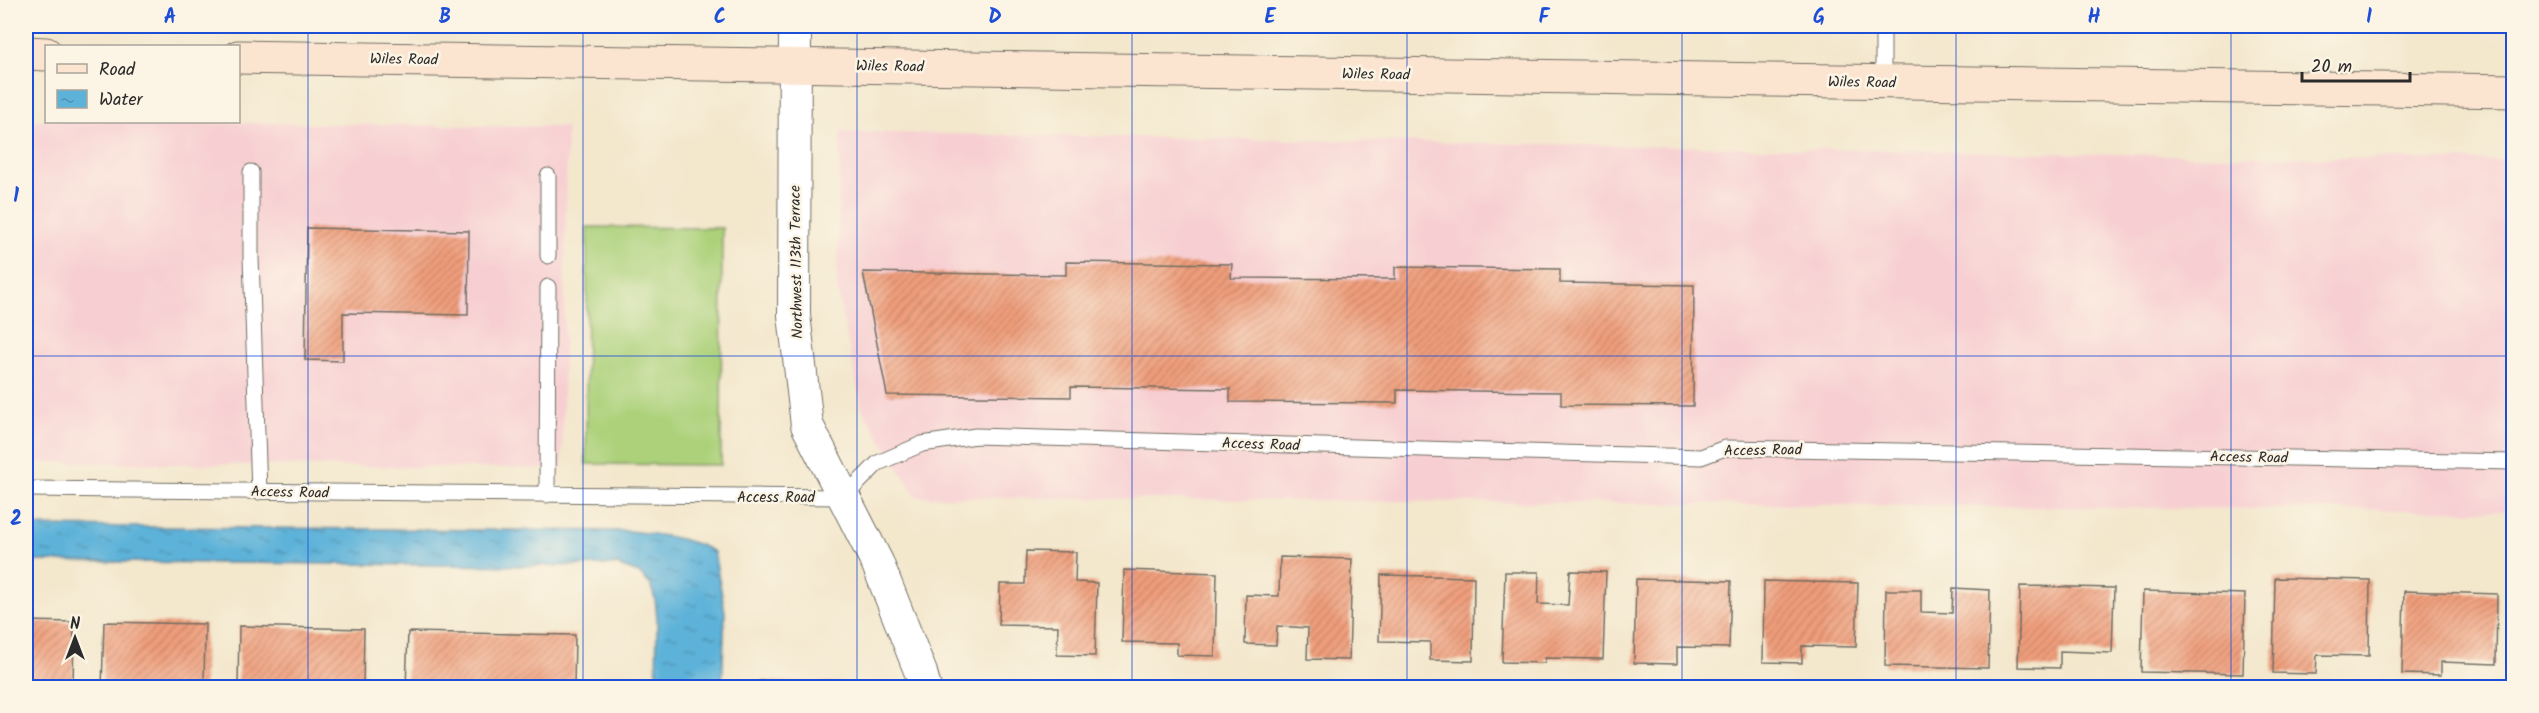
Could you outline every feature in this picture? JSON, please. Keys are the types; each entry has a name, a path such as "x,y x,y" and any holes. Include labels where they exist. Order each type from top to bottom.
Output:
{"main road":[{"path":"26,53 45,54"},
{"name":"Wiles Road","path":"240,57 2514,91"}],"street":[{"name":"Northwest 113th Terrace","path":"795,26 794,315 807,425 877,562 925,687"}],"lane":[{"path":"1883,26 1883,82"},
{"path":"251,171 251,257 259,492"},
{"path":"548,176 548,256"},
{"path":"547,495 548,287"},
{"name":"Access Road","path":"26,489 844,497 878,463 922,444 976,436 1701,457 1725,448 2514,462"}],"shaded area":[{"path":"26,120 45,120 45,123 567,127 562,469 26,462"},
{"path":"840,132 2513,161 2513,511 916,497 862,409 837,289"}],"green space":[{"path":"587,227 722,228 721,465 586,464"}],"water":[{"path":"26,526 630,531 673,537 714,552 725,612 722,687 656,687 655,599 650,584 639,573 616,565 26,561"}],"building":[{"path":"307,228 469,231 468,315 343,313 343,361 305,360"},
{"path":"1066,262 1232,264 1231,278 1395,279 1395,267 1560,269 1560,283 1694,285 1693,406 1561,405 1561,392 1397,390 1397,403 1230,402 1230,389 1071,387 1071,397 887,395 863,272 1066,275"},
{"path":"1026,551 1076,552 1075,582 1097,583 1095,656 1057,655 1058,626 999,625 1000,584 1025,584"},
{"path":"1280,557 1352,559 1349,660 1307,659 1308,628 1277,626 1276,645 1245,644 1246,595 1279,596"},
{"path":"1124,570 1217,573 1215,656 1177,655 1177,643 1122,642"},
{"path":"1570,571 1606,572 1603,659 1545,658 1545,663 1502,662 1505,572 1539,572 1538,604 1568,605"},
{"path":"1381,575 1474,577 1473,661 1430,660 1430,642 1379,641"},
{"path":"2275,578 2370,580 2369,656 2317,655 2316,674 2273,673"},
{"path":"1636,579 1731,581 1729,648 1677,647 1677,664 1634,663"},
{"path":"1764,581 1858,583 1856,647 1802,646 1802,663 1763,662"},
{"path":"2020,586 2114,588 2112,653 2060,651 2060,668 2018,667"},
{"path":"1953,588 1990,590 1988,668 1885,666 1886,590 1921,590 1921,612 1952,613"},
{"path":"2143,591 2245,594 2243,674 2141,672"},
{"path":"2404,591 2497,594 2496,664 2441,662 2441,675 2402,674"},
{"path":"26,621 74,622 73,688 26,688"},
{"path":"104,622 205,624 204,688 102,688"},
{"path":"239,626 364,629 363,688 238,688"},
{"path":"408,632 575,635 574,688 406,688"},
{"path":"759,681 850,683 850,688 759,688"}]}
